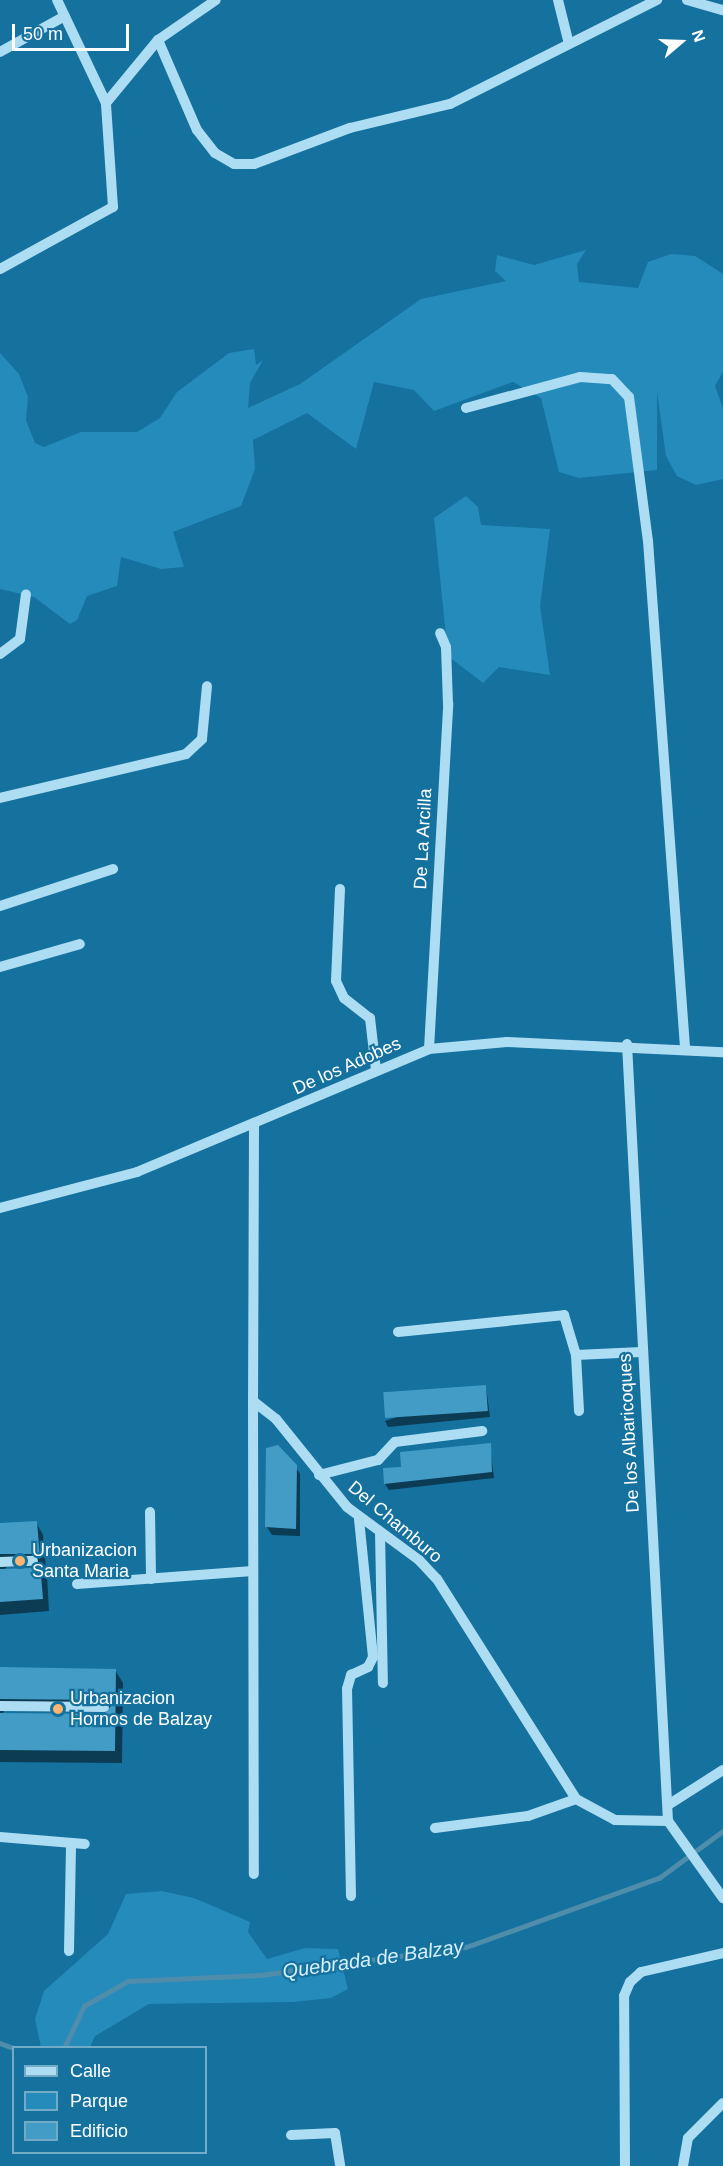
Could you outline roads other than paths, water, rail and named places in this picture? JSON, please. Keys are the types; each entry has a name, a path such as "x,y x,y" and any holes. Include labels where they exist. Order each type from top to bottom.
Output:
{"street":[{"path":"0,269 113,207 106,103 57,0"},
{"path":"106,103 158,40 216,0"},
{"path":"558,0 569,44"},
{"path":"158,40 197,130 215,153 234,164 254,164 350,128 450,104 657,0"},
{"path":"687,0 723,10"},
{"path":"0,52 65,16"},
{"path":"466,408 580,376 612,379 629,397 648,541 685,1047"},
{"path":"0,654 20,639 26,594"},
{"name":"De La Arcilla","path":"429,1048 448,704 446,647 440,633"},
{"path":"0,798 186,754 202,739 207,686"},
{"path":"0,906 113,869"},
{"path":"340,889 336,981 344,998 370,1018 376,1070"},
{"path":"0,967 80,944"},
{"name":"De los Adobes","path":"0,1208 137,1172 254,1126 429,1048 507,1042 627,1044 685,1047 723,1052"},
{"name":"De los Albaricoques","path":"627,1044 641,1352 669,1821"},
{"path":"254,1126 254,1874"},
{"path":"398,1332 557,1312 569,1320 576,1355 579,1411"},
{"path":"576,1355 641,1352"},
{"name":"Del Chamburo","path":"253,1401 276,1419 319,1475 359,1519 380,1532 437,1579 576,1799 615,1820 669,1821"},
{"path":"319,1475 378,1460 395,1442 482,1431"},
{"path":"150,1512 151,1579"},
{"path":"351,1896 347,1689 351,1675 368,1667 373,1657 359,1519"},
{"path":"380,1532 383,1683"},
{"path":"0,1562 33,1561"},
{"path":"77,1584 253,1571"},
{"path":"0,1706 104,1707"},
{"path":"668,1805 723,1770"},
{"path":"435,1828 528,1816 576,1799"},
{"path":"669,1821 700,1862 723,1898"},
{"path":"0,1837 85,1844"},
{"path":"69,1951 71,1842"},
{"path":"625,2166 624,1996 630,1982 641,1972 723,1953"},
{"path":"683,2166 688,2138 721,2106"},
{"path":"291,2135 334,2133 340,2166"}],"waterway":[{"name":"Quebrada de Balzay","path":"65,2046 84,2006 128,1981 261,1975 466,1947 659,1878 723,1831"},
{"name":"Quebrada de Balzay","path":"0,2043 12,2047"}],"place":[{"name":"Urbanizacion Santa Maria","path":"20,1561"},
{"name":"Urbanizacion Hornos de Balzay","path":"58,1709"}]}
